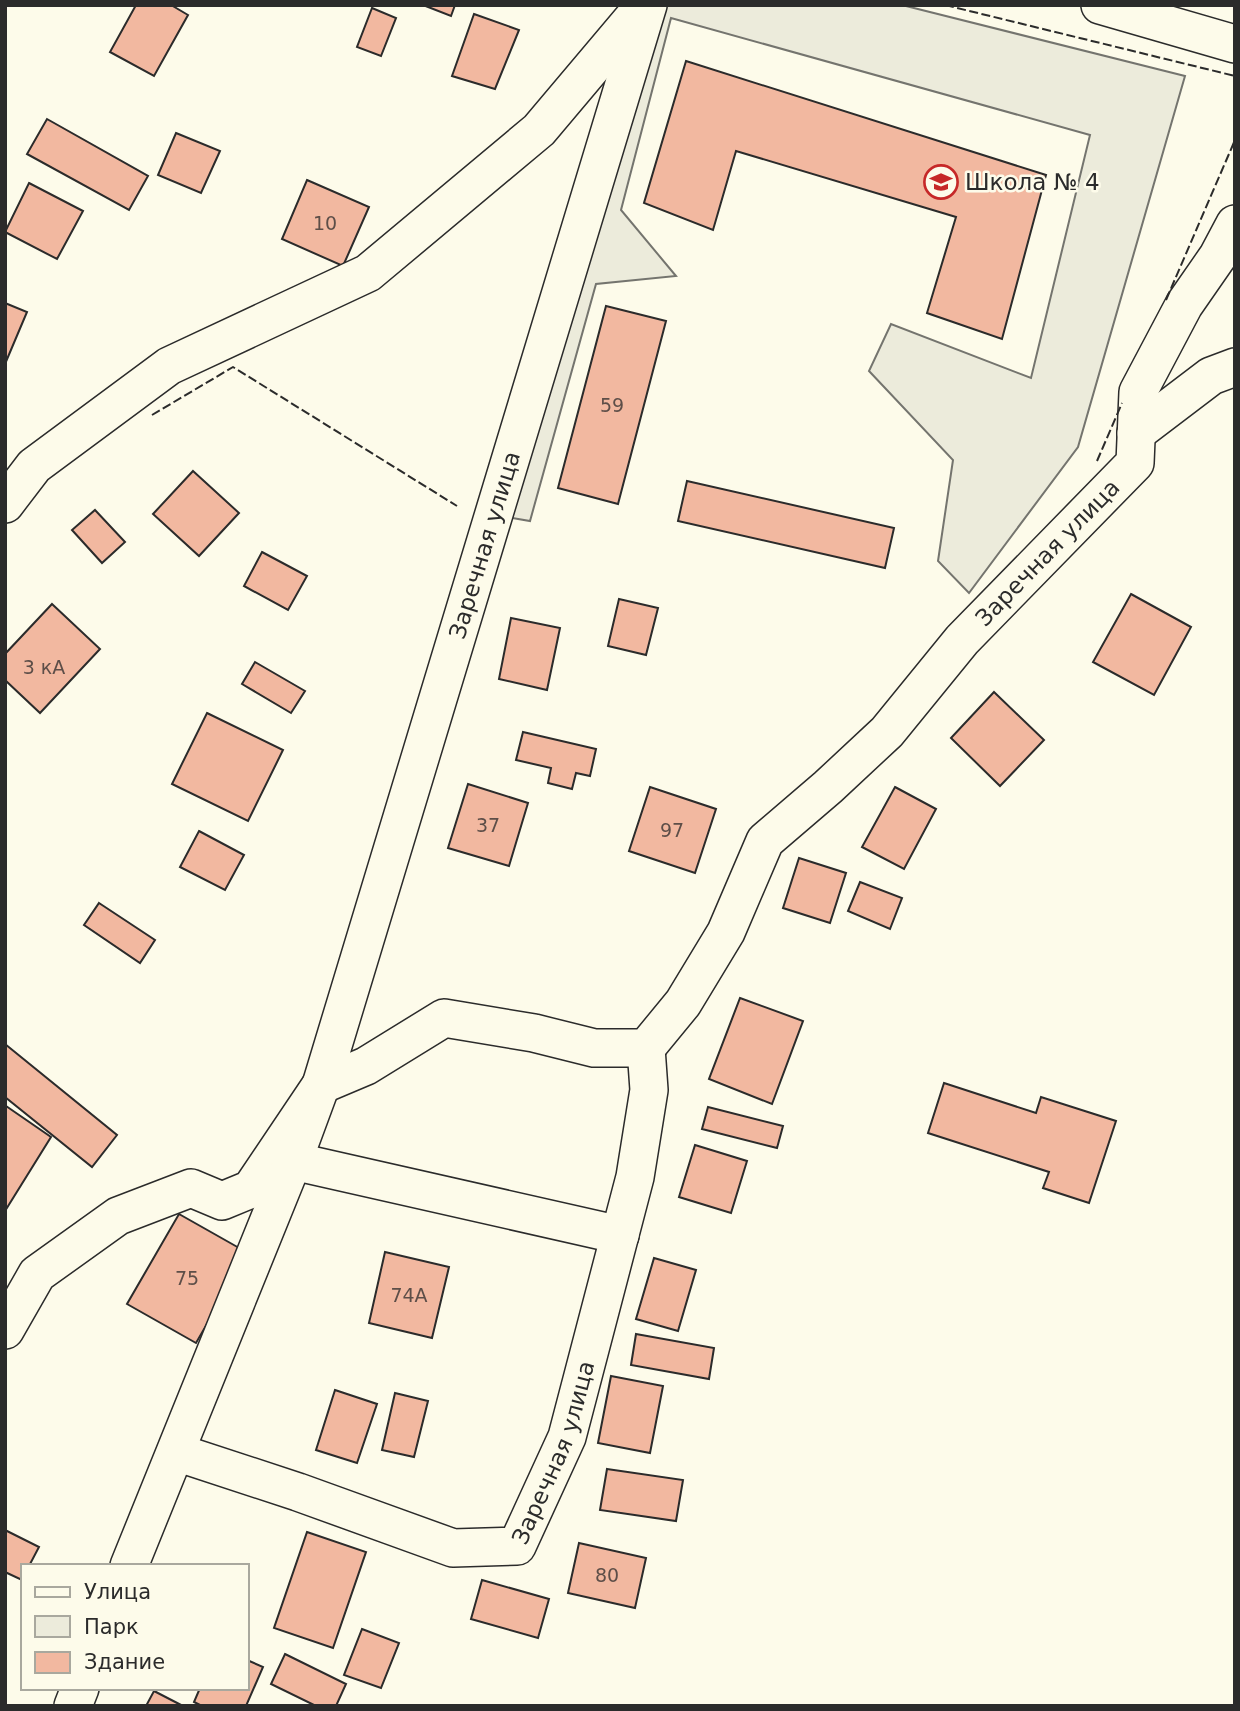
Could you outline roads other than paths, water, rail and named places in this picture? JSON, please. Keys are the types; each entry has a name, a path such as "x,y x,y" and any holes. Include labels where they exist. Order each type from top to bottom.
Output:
{"street":[{"name":"Заречная улица","path":"5,504 34,466 169,366 368,273 539,131 646,5"},
{"name":"Заречная улица","path":"131,1564 321,1085 646,5"},
{"path":"1100,5 1235,44"},
{"name":"Заречная улица","path":"176,1452 298,1492 453,1548 517,1546 567,1437 620,1235 635,1177 649,1090 646,1048 683,1003 726,932 765,841 887,732 962,640 1135,463 1138,392 1184,305 1218,256 1235,224"},
{"path":"1136,433 1211,376 1235,367"},
{"path":"321,1085 366,1066 444,1018 534,1032 594,1048 646,1048"},
{"name":"Заречная улица","path":"5,1329 37,1274 118,1216 191,1188 222,1201 251,1189 321,1085"},
{"path":"293,1161 620,1235"}],"place":[{"name":"Школа № 4","path":"941,182"}]}
